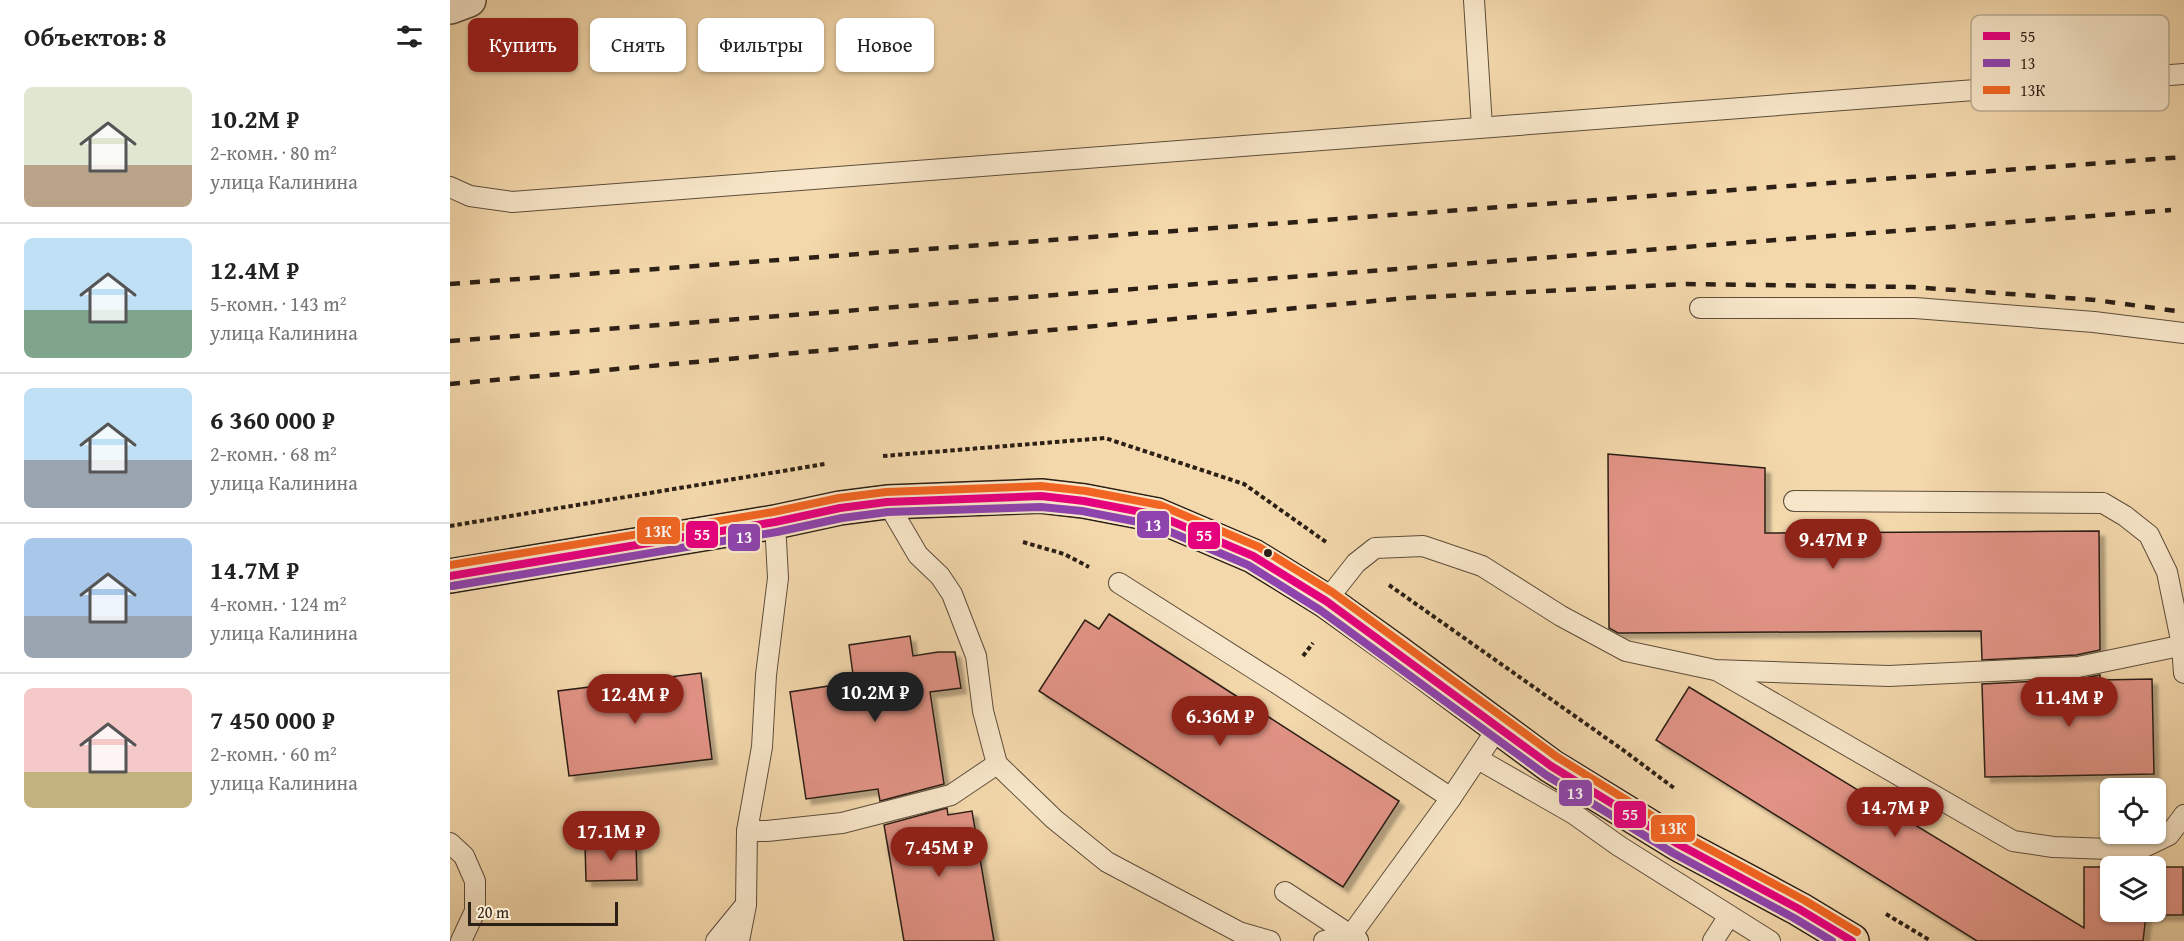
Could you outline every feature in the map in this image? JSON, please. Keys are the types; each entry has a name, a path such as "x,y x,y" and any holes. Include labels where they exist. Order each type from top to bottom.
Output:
{"main road":[{"path":"450,576 775,522 840,508 887,502 1041,496 1084,501 1156,515 1253,556 1332,606 1551,766 1678,844 1852,941"}],"street":[{"path":"450,7 469,0"}],"lane":[{"path":"1474,0 1482,127"},
{"path":"2169,75 2184,74"},
{"path":"450,187 470,196 512,202 1971,90"},
{"path":"1700,308 1915,308 2094,322 2184,333"},
{"path":"1794,501 2103,503 2125,516 2149,535 2167,572 2183,645 2184,673"},
{"path":"887,502 918,555 940,576 952,594 976,656 983,711 997,764 1054,819 1107,861 1239,932 1270,941"},
{"path":"739,941 746,906 747,831 762,747 766,675 778,578 775,522"},
{"path":"1332,606 1356,563 1376,548 1423,546 1482,566 1570,621 1626,651 1715,670 1888,676 2078,667 2183,645"},
{"path":"1119,583 1451,798"},
{"path":"1715,670 2013,841 2053,847 2138,850 2169,835 2184,814"},
{"path":"1356,938 1499,726"},
{"path":"1478,759 1574,814 1619,846 1770,941"},
{"path":"747,831 842,823 951,795 997,764"},
{"path":"450,843 464,856 475,881 475,911 461,941"},
{"path":"1285,892 1356,938"},
{"path":"716,941 746,906"},
{"path":"1713,941 1729,916"},
{"path":"1324,941 1356,938"}],"path":[{"path":"872,458 1105,438 1244,484 1676,789"},
{"path":"450,526 825,464"},
{"path":"1281,686 1332,606"},
{"path":"1881,911 1932,941"}],"building":[{"path":"1608,454 1765,468 1765,533 2099,531 2100,650 2076,655 1982,660 1981,631 1618,633 1609,628"},
{"path":"1109,614 1399,801 1343,887 1039,691 1085,620 1099,629"},
{"path":"910,636 913,656 955,652 961,688 930,692 944,784 880,801 878,789 806,799 790,692 854,682 849,645"},
{"path":"701,673 712,759 569,776 558,691"},
{"path":"2100,675 2100,680 2152,679 2154,774 1985,777 1982,684 2079,679"},
{"path":"1689,687 2084,928 2084,867 2100,867 2100,922 2145,922 2143,941 1977,941 1656,740"},
{"path":"947,808 948,815 972,811 994,941 904,941 884,825"},
{"path":"636,842 637,880 586,881 585,844"},
{"path":"2166,867 2183,867 2183,915 2166,915"}],"railway":[{"path":"450,284 2184,157"},
{"path":"450,341 2171,210"},
{"path":"450,384 1408,298 1686,284 1912,287 2095,300 2184,312"}],"transit line":[{"name":"13К","path":"450,565 773,512 839,498 886,492 1041,486 1086,491 1160,505 1259,547 1332,592 1557,757 1683,835 1804,900 1857,932"},
{"name":"55","path":"450,576 775,522 840,508 887,502 1041,496 1084,501 1157,515 1253,556 1326,601 1551,766 1678,844 1799,909 1852,941"},
{"name":"13","path":"452,586 888,512 1041,507 1082,511 1154,525 1248,565 1320,610 1546,775 1673,853 1832,941"}]}
